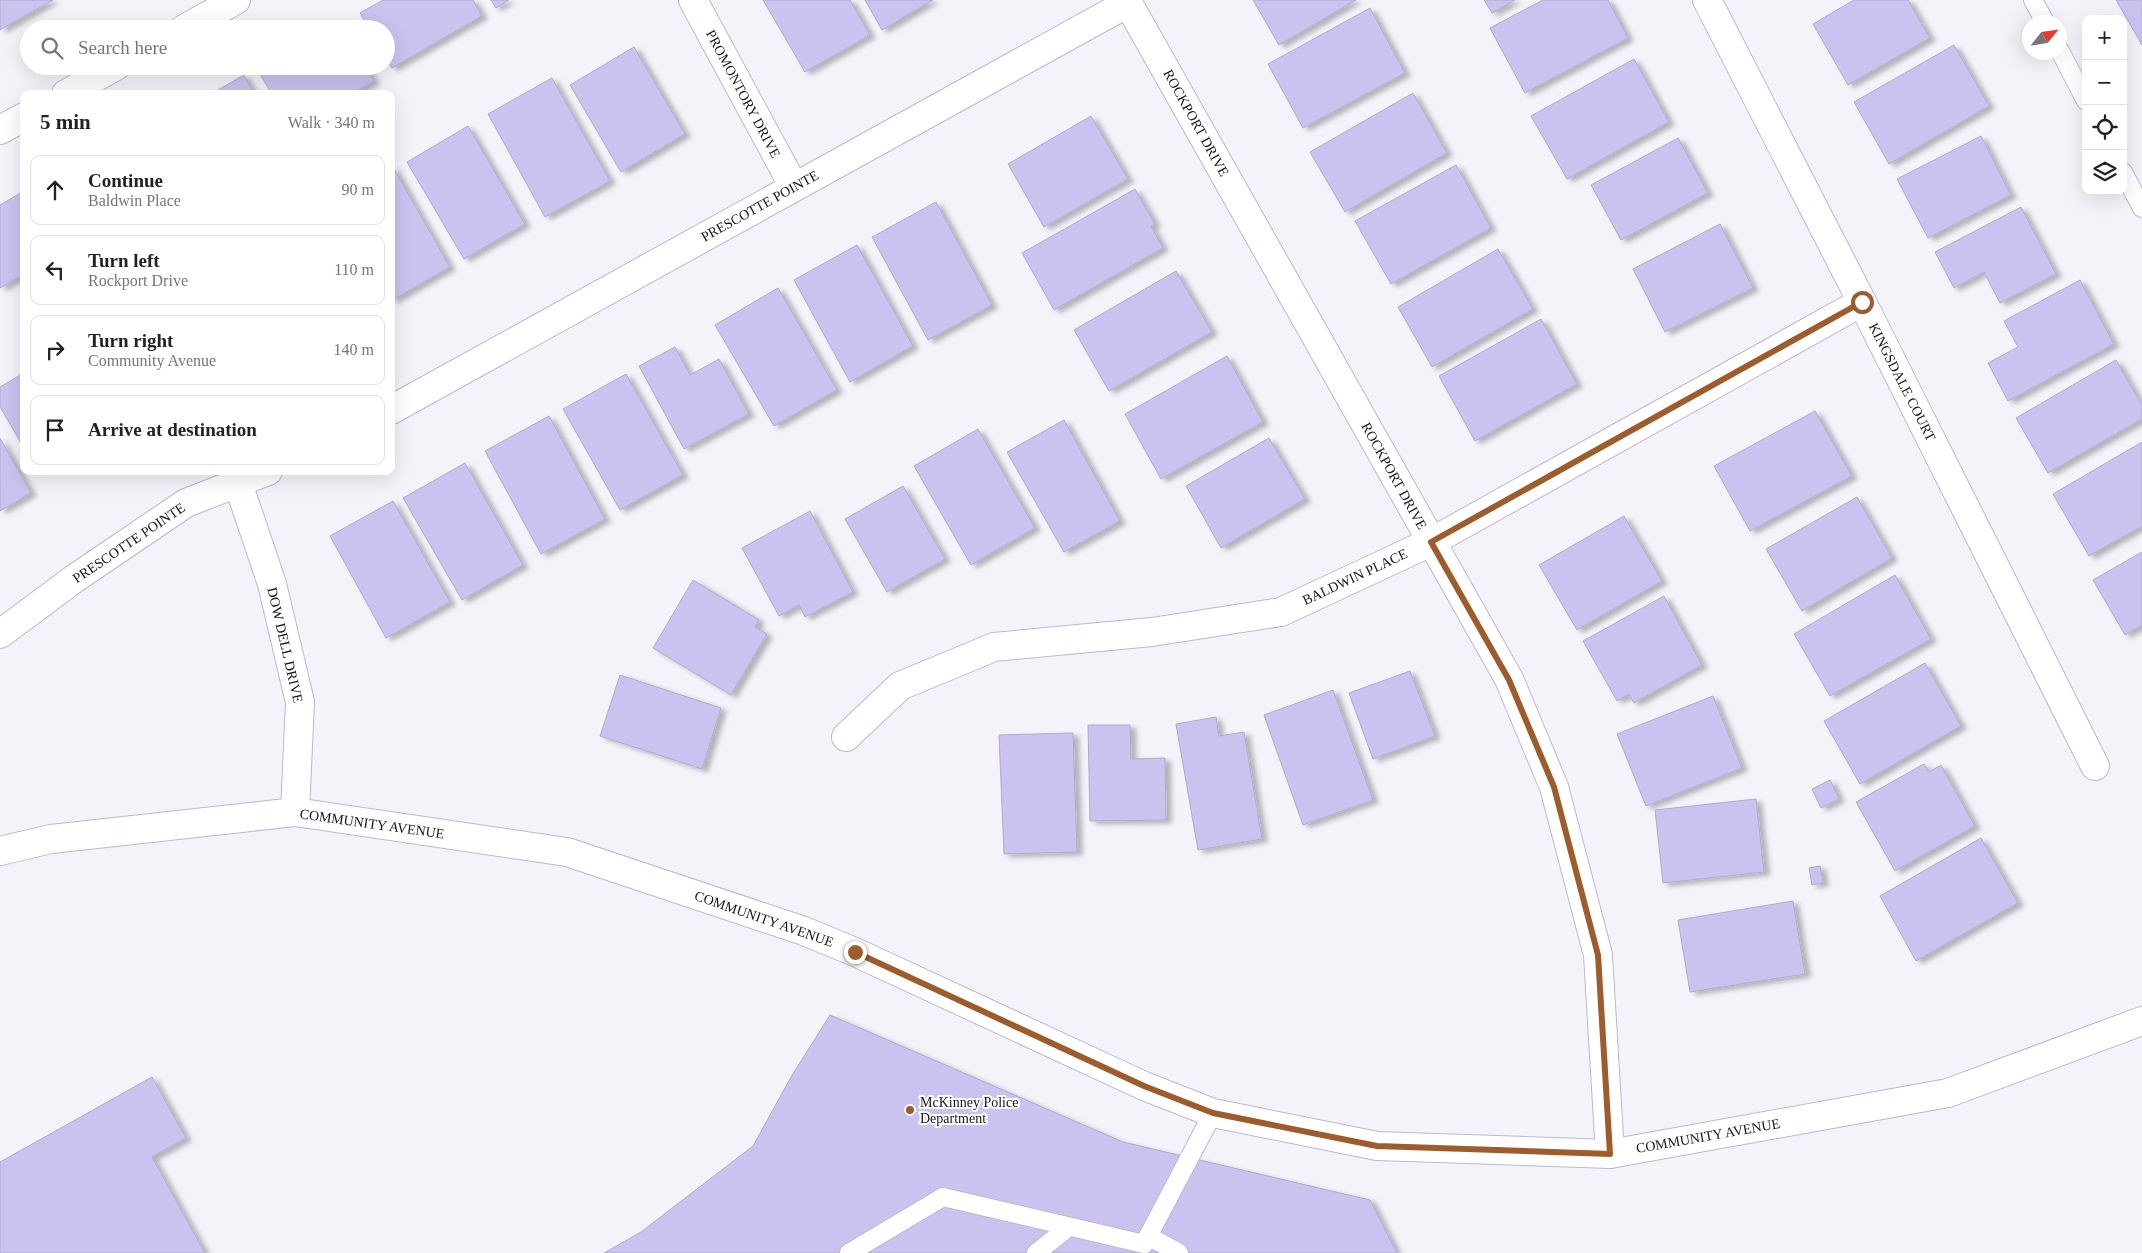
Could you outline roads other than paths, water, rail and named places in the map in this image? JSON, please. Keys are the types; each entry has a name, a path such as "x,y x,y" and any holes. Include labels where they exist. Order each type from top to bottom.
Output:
{"street":[{"path":"200,20 236,0"},
{"name":"PROMONTORY DRIVE","path":"693,0 794,187"},
{"name":"KINGSDALE COURT","path":"1707,0 1862,302 2094,766"},
{"name":"PRESCOTTE POINTE","path":"395,408 1128,3"},
{"name":"ROCKPORT DRIVE","path":"1128,3 1509,680 1554,787 1598,955 1610,1154"},
{"path":"73,90 100,75"},
{"path":"0,130 20,119"},
{"name":"BALDWIN PLACE","path":"846,737 900,686 994,647 1152,632 1281,612 1431,542 1862,302"},
{"name":"PRESCOTTE POINTE","path":"0,634 74,579 186,503 258,475"},
{"name":"DOW DELL DRIVE","path":"238,483 272,584 300,702 296,812"},
{"name":"COMMUNITY AVENUE","path":"0,850 51,839 296,812 567,852 804,931 855,952 1144,1086 1213,1113 1377,1146 1610,1154 1948,1093 2142,1022"}],"lane":[{"path":"2033,0 2040,15"},
{"path":"2065,60 2082,93"},
{"path":"2127,180 2142,208"},
{"path":"849,1253 943,1197 1144,1244 1213,1113"},
{"path":"1036,1253 1069,1227"},
{"path":"1103,1235 1114,1253"},
{"path":"1148,1236 1180,1253"}],"place":[{"name":"McKinney Police Department","path":"910,1110"}]}
